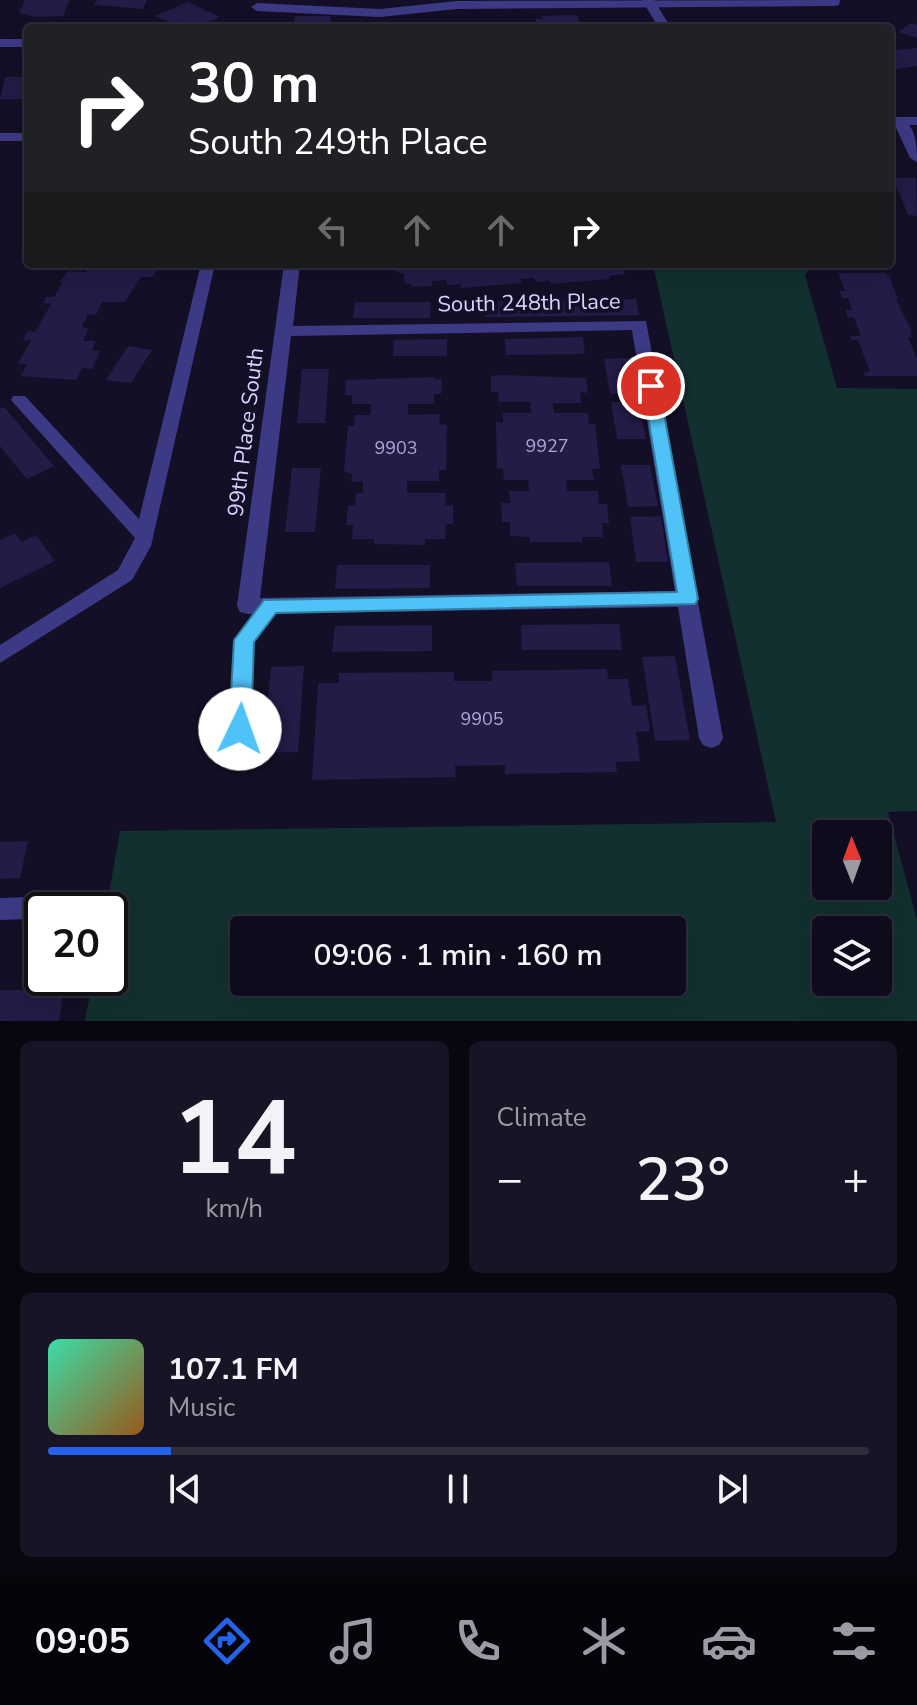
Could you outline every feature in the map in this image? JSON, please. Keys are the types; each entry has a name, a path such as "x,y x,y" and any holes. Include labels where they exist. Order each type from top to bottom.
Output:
{"street":[{"path":"650,2 663,24"},
{"path":"257,7 358,14 457,5 835,2"},
{"path":"0,43 24,43"},
{"path":"895,121 917,121"},
{"path":"895,121 917,158"},
{"path":"0,137 24,137"},
{"name":"99th Place South","path":"271,605 248,606 292,268"},
{"name":"South 248th Place","path":"284,331 640,325 688,599"},
{"path":"271,605 688,599 711,738"}],"lane":[{"path":"0,655 125,575 142,546 207,268"},
{"path":"19,400 144,536"},
{"path":"240,729 244,640 271,605"},
{"path":"0,909 24,908"}],"green space":[{"path":"654,268 810,268 805,275 837,388 917,389 917,811 888,812 890,820 812,820 812,900 892,900 892,827 917,920 917,1021 85,1021 90,996 128,996 128,892 109,892 120,831 776,822"}],"building":[{"path":"25,0 70,0 63,16 36,17 19,13"},
{"path":"97,0 147,0 143,9 94,5"},
{"path":"188,2 220,17 205,24 186,24 179,21 171,23 155,16"},
{"path":"577,15 583,24 500,24 536,23 536,19 542,19 542,16"},
{"path":"295,16 331,16 330,24 284,24 294,22"},
{"path":"911,23 917,25 917,38 898,32"},
{"path":"917,48 917,66 894,69 894,50"},
{"path":"5,77 24,77 24,99 0,99"},
{"path":"894,178 916,178 917,216 908,215"},
{"path":"88,268 158,268 153,277 141,277 125,302 102,302 96,315 88,314 82,327 89,328 83,341 96,341 92,350 100,351 92,369 82,368 76,380 21,376 27,364 18,364 31,340 23,340 28,331 35,332 51,304 43,303 46,297 54,297 68,271 86,272"},
{"path":"394,268 622,268 625,274 609,276 610,279 551,284 550,281 536,282 534,278 520,279 522,283 461,288 460,284 447,285 446,280 432,281 432,286 411,287 411,284 405,284 404,274"},
{"path":"838,273 885,273 889,276 912,332 912,337 908,337 917,359 917,376 865,376 864,372 870,372 858,340 852,340 850,336 861,336 854,317 848,318 846,310 852,310 848,298 842,298 839,291 845,291"},
{"path":"636,299 639,315 485,317 484,301"},
{"path":"355,302 431,302 430,318 353,318"},
{"path":"583,337 585,354 506,355 505,339"},
{"path":"447,339 447,356 393,356 394,340"},
{"path":"128,346 152,350 131,383 106,380"},
{"path":"630,358 637,393 610,394 604,359"},
{"path":"302,369 329,369 325,423 297,423"},
{"path":"435,377 435,380 442,379 441,394 434,394 434,404 408,404 408,415 440,414 439,424 447,425 446,470 439,470 439,481 407,481 407,493 446,493 445,506 453,505 453,524 446,524 445,539 425,539 425,545 374,544 374,539 352,539 353,525 346,525 348,506 355,506 356,493 363,493 363,482 351,482 352,474 344,472 348,426 354,426 355,415 370,415 371,404 352,404 352,395 345,395 346,380"},
{"path":"491,377 586,378 588,393 580,392 581,403 553,403 554,413 588,413 589,424 595,424 600,469 592,469 594,480 566,480 567,491 598,491 599,504 607,504 609,523 602,523 603,537 582,537 582,542 530,542 530,537 510,536 510,522 502,522 501,503 510,503 509,491 529,491 528,480 504,480 503,469 497,468 496,422 503,423 503,413 531,413 530,402 499,402 498,392 491,392"},
{"path":"611,402 639,402 646,439 617,439"},
{"path":"4,407 54,466 27,479 0,446 0,408"},
{"path":"621,465 650,465 658,506 628,507"},
{"path":"292,468 321,468 315,532 285,532"},
{"path":"661,516 668,562 636,562 630,517"},
{"path":"15,533 21,542 36,535 55,561 0,588 0,540"},
{"path":"609,562 612,586 517,586 515,563"},
{"path":"337,565 430,565 430,588 335,589"},
{"path":"619,624 622,650 522,650 521,625"},
{"path":"432,625 432,651 332,652 335,626"},
{"path":"675,656 690,740 655,741 642,657"},
{"path":"304,666 298,752 262,753 271,667"},
{"path":"607,669 608,679 628,679 632,706 646,705 650,731 636,732 640,761 616,762 617,772 505,774 505,765 455,766 456,777 312,780 318,683 339,683 339,673 454,672 454,681 492,681 492,671"},
{"path":"28,841 20,878 0,879 0,842"},
{"path":"0,990 24,990 24,996 63,996 59,1021 0,1021"}],"route":[{"path":"240,729 244,640 271,605 688,599 651,386"}]}
